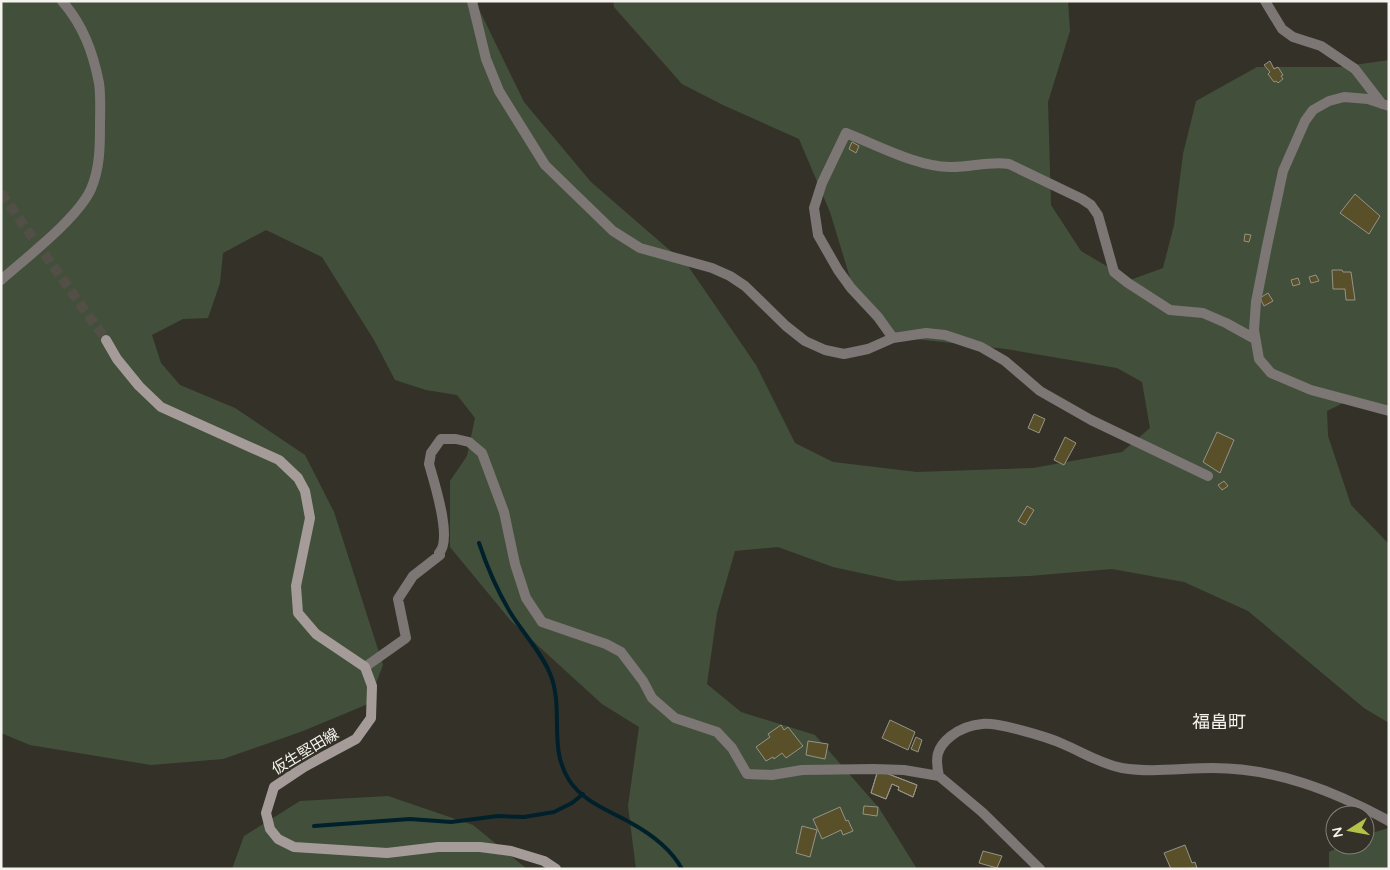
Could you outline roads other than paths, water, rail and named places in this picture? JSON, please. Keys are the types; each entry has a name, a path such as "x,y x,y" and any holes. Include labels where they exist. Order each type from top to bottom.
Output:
{"main road":[{"path":"106,340 117,359 139,386 161,407 279,460 298,478 305,492 310,518 296,586 298,613 316,634 365,667"},
{"name":"仮生堅田線","path":"365,667 372,686 371,718 356,739 304,767 274,787 266,813 270,829 278,839 294,848 387,853 438,847 480,847 520,854 544,861 556,869"}],"street":[{"path":"1,280 74,214 91,189 98,168 100,151 99,84 89,46 80,25 62,1"},
{"path":"472,1 486,59 498,91 545,165 613,231 640,248 712,268 730,276 745,286 786,326 805,341 825,350 844,354 868,349 893,338 926,333 945,335 981,348 1005,361 1040,391 1091,420 1208,476"},
{"path":"1265,1 1282,29 1293,37 1321,46 1355,69 1386,105"},
{"path":"1386,105 1368,100 1344,97 1329,101 1313,110 1305,121 1283,171 1256,302 1254,330 1259,359 1271,373 1310,390 1389,411"},
{"path":"893,338 851,288 838,270 818,235 814,208 822,183 846,133 925,164 952,167 997,162 1009,164 1082,199 1091,205 1098,215 1114,272 1121,278 1170,310 1203,313 1226,322 1255,339"},
{"path":"365,667 406,638 398,599 413,576 440,555 439,553 442,550 445,535 438,497 429,464 431,453 441,439 456,439 469,442 482,453 504,512 515,564 526,598 542,622 606,644 620,652 643,681 652,698 675,718 704,726 717,732 732,748 747,774 772,775 802,770 873,769 904,770 939,776 982,812 1040,869"},
{"path":"939,776 936,760 942,743 961,729 984,723 1008,727 1062,744 1077,752 1122,768 1150,770 1238,769 1280,775 1315,786 1366,808 1389,821"}],"waterway":[{"path":"479,543 485,561 505,604 543,660 551,676 555,689 559,755 569,780 589,800 653,837 672,855 682,869"},
{"path":"314,826 410,819 451,822 498,816 524,817 554,812 572,803 583,794"}],"tunnel":[{"path":"1,193 106,340"}],"district":[{"name":"福畠町","path":"1219,721"}]}
